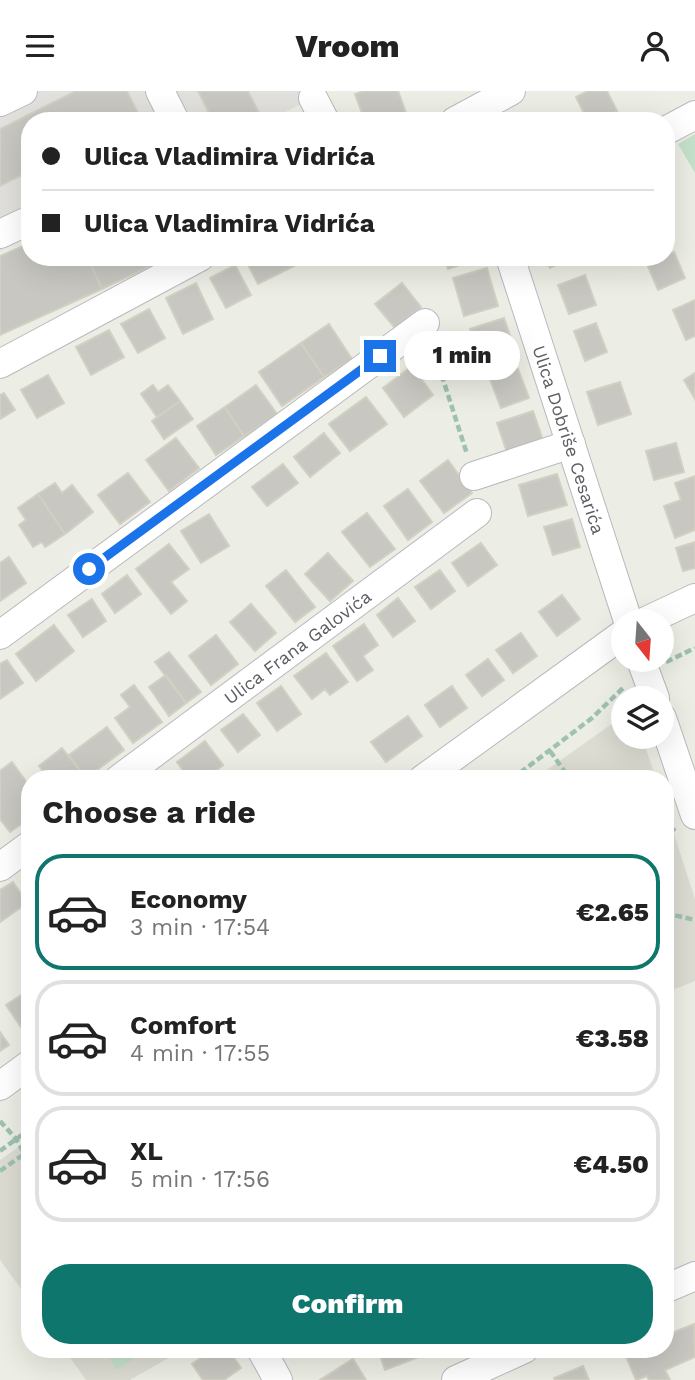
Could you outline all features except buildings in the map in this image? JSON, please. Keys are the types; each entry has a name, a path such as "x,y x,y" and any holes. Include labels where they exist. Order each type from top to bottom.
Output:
{"street":[{"path":"0,102 23,91"},
{"path":"160,91 170,112"},
{"path":"461,112 511,91"},
{"path":"675,125 695,114"},
{"path":"0,235 21,224"},
{"path":"0,365 183,266"},
{"name":"Ulica Dobriše Cesarića","path":"513,266 624,609"},
{"path":"0,635 425,323"},
{"path":"474,476 571,444"},
{"name":"Ulica Frana Galovića","path":"131,770 477,513"},
{"path":"672,609 695,598"},
{"path":"435,770 611,643"},
{"path":"673,749 695,814"},
{"path":"0,867 21,852"},
{"path":"0,1086 21,1071"},
{"path":"674,1285 695,1276"},
{"path":"266,1358 278,1380"},
{"path":"472,1376 507,1358"}],"path":[{"path":"425,323 474,476"},
{"path":"674,656 695,648"},
{"path":"524,770 592,718 640,672"},
{"path":"550,751 564,770"},
{"path":"674,915 695,920"},
{"path":"0,1121 21,1148"},
{"path":"0,1151 21,1135"},
{"path":"0,1171 21,1155"}],"shaded area":[{"path":"0,91 319,91 313,98 285,112 21,112 21,241 0,251"},
{"path":"611,724 611,749 646,749 653,770 547,770"},
{"path":"674,834 695,899 695,981 674,989"},
{"path":"21,1145 21,1289 0,1260 0,1160"},
{"path":"70,1358 168,1358 130,1380 86,1380"}],"green space":[{"path":"695,134 695,173 678,144"},
{"path":"109,1358 135,1358 117,1370"}],"route":[{"path":"89,569 380,356"}]}
